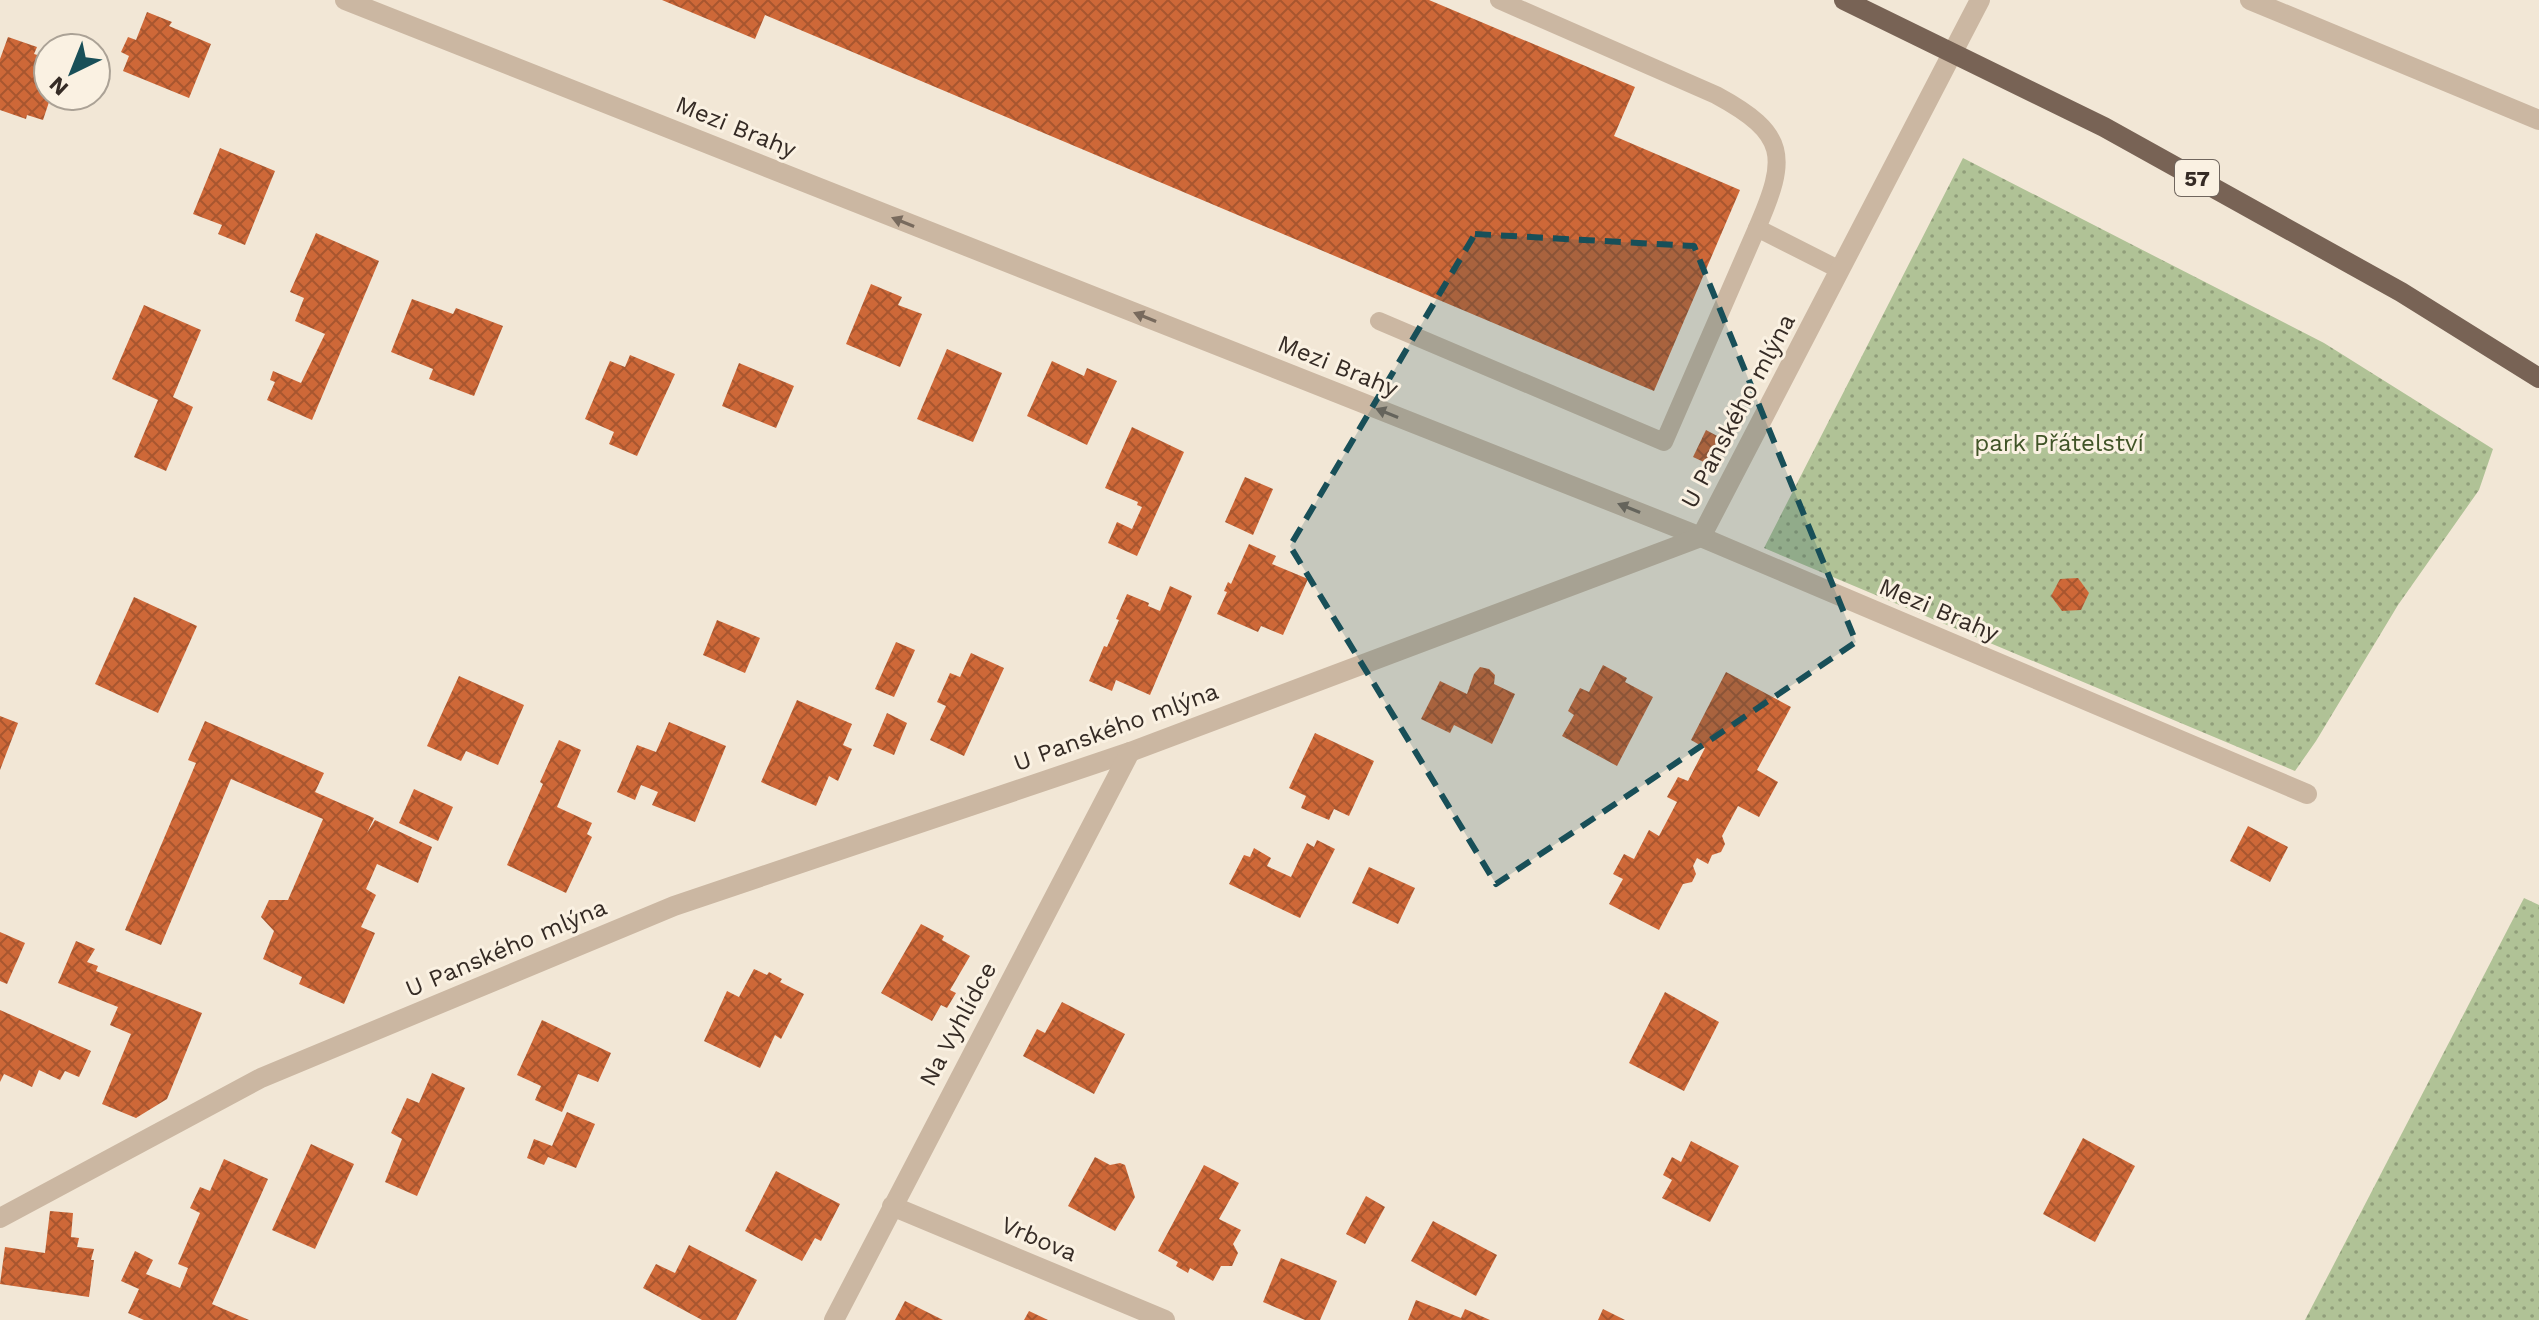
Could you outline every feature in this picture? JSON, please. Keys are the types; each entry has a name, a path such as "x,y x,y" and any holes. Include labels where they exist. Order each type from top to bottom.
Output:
{"main road":[{"name":"57","path":"1844,0 2104,127 2401,292 2539,378"}],"street":[{"name":"Mezi Brahy","path":"345,0 1701,537 2307,794"},
{"name":"U Panského mlýna","path":"0,1218 261,1078 674,906 1130,752 1701,537 1980,0"},
{"path":"2250,0 2539,120"},
{"name":"Na Vyhlídce","path":"834,1320 1130,752"},
{"name":"Vrbova","path":"892,1206 1165,1320"}],"lane":[{"path":"1379,321 1664,442 1778,176 1778,158 1771,140 1760,124 1740,108 1499,0"},
{"path":"1757,228 1840,270"}],"highlighted area":[{"path":"1475,234 1694,246 1856,642 1496,884 1290,546"}],"green space":[{"name":"park Přátelství","path":"1963,158 2324,343 2493,449 2479,490 2398,605 2295,771 1764,548"},
{"path":"2524,898 2539,905 2539,1320 2305,1320"}],"building":[{"path":"662,0 1429,0 1635,87 1614,136 1740,190 1654,391 765,15 755,39"},
{"path":"147,12 172,22 169,26 211,44 189,98 123,71 129,56 121,52 128,37 136,40"},
{"path":"8,37 32,45 32,112 46,112 43,120 27,115 26,119 0,110 0,59"},
{"path":"220,148 275,171 245,245 218,234 222,225 193,214"},
{"path":"316,233 379,261 312,420 267,400 275,382 270,380 273,371 301,383 325,334 295,321 304,298 290,292"},
{"path":"871,284 902,297 898,305 922,314 900,367 846,344"},
{"path":"412,299 453,314 456,308 503,326 474,396 429,379 433,369 391,352"},
{"path":"144,305 201,330 173,397 193,407 166,471 134,457 158,400 112,379"},
{"path":"947,349 1002,373 973,442 917,419"},
{"path":"630,355 675,374 637,456 609,444 614,432 585,419 610,361 625,367"},
{"path":"1052,361 1084,376 1087,368 1117,381 1087,445 1027,416"},
{"path":"739,363 794,386 776,428 722,406"},
{"path":"1132,427 1184,452 1137,556 1108,543 1117,522 1132,529 1142,507 1137,505 1138,502 1105,488"},
{"path":"1706,430 1721,438 1708,464 1693,457"},
{"path":"1245,477 1273,489 1253,535 1225,522"},
{"path":"1249,544 1276,556 1272,564 1308,579 1283,635 1261,626 1258,632 1217,614 1228,582 1231,584"},
{"path":"2078,578 2089,593 2081,610 2062,611 2051,596 2060,579"},
{"path":"1170,586 1192,596 1150,695 1116,680 1112,691 1089,681 1119,620 1116,619 1127,594 1160,611"},
{"path":"134,597 197,626 158,713 95,684"},
{"path":"717,620 760,638 745,673 703,655"},
{"path":"896,642 915,650 894,697 875,689"},
{"path":"971,653 1004,668 964,756 930,740 946,706 937,702 950,673 960,677"},
{"path":"1603,665 1627,678 1625,682 1653,697 1617,766 1562,736 1574,715 1568,711 1580,688 1589,692"},
{"path":"1480,667 1489,669 1495,675 1494,684 1515,694 1492,744 1454,725 1450,733 1421,719 1440,681 1467,694"},
{"path":"1726,672 1791,707 1757,770 1778,782 1759,817 1738,806 1722,836 1725,844 1721,852 1712,855 1708,864 1697,858 1692,882 1683,884 1659,930 1609,904 1623,879 1613,874 1624,854 1634,859 1649,830 1659,836 1677,802 1667,797 1678,777 1688,781 1705,748 1691,740"},
{"path":"459,676 524,705 498,765 466,751 461,761 427,746"},
{"path":"797,700 852,724 843,745 852,749 838,781 829,776 816,806 761,782"},
{"path":"887,713 907,723 894,755 873,746"},
{"path":"0,716 18,723 0,770"},
{"path":"205,721 324,773 315,792 374,818 367,833 375,820 432,847 418,883 377,864 366,889 376,895 361,927 375,933 344,1004 299,984 302,977 263,959 274,931 261,917 269,900 288,900 323,819 231,779 161,945 125,930 196,763 188,760"},
{"path":"669,722 726,746 695,822 652,805 658,792 641,785 635,800 617,792 637,745 656,752"},
{"path":"1315,733 1374,761 1349,816 1334,809 1329,820 1301,808 1306,796 1289,788"},
{"path":"559,740 581,750 557,807 592,823 587,834 592,837 566,893 507,865"},
{"path":"414,789 453,807 438,841 399,823"},
{"path":"2248,826 2288,847 2270,882 2230,861"},
{"path":"1317,840 1335,849 1300,918 1229,884 1244,855 1250,857 1254,848 1271,858 1267,866 1291,877 1307,843 1314,847"},
{"path":"1369,867 1415,888 1398,924 1352,903"},
{"path":"921,924 944,936 942,940 970,956 950,990 956,993 947,1008 941,1005 932,1021 881,993"},
{"path":"0,932 25,943 7,984 0,981"},
{"path":"76,941 95,949 87,962 98,966 96,971 202,1013 167,1099 136,1118 102,1104 131,1034 110,1025 118,1007 58,983"},
{"path":"754,969 767,975 769,972 782,979 780,982 804,994 781,1039 775,1035 760,1068 704,1041 727,991 739,997"},
{"path":"1665,992 1719,1022 1684,1091 1629,1063"},
{"path":"1062,1002 1125,1034 1094,1094 1023,1056 1037,1029 1045,1033"},
{"path":"0,1010 91,1051 79,1077 65,1071 60,1080 39,1070 32,1087 4,1074 0,1082"},
{"path":"542,1020 611,1053 598,1082 578,1074 562,1112 535,1100 541,1086 517,1075"},
{"path":"432,1073 465,1088 417,1196 385,1182 402,1139 391,1133 407,1098 419,1103"},
{"path":"567,1112 595,1124 576,1168 548,1157 544,1165 527,1158 534,1139 552,1146"},
{"path":"2083,1138 2135,1166 2095,1242 2043,1214"},
{"path":"1691,1141 1739,1166 1710,1222 1662,1198 1672,1180 1663,1175 1672,1157 1681,1162"},
{"path":"311,1144 354,1164 315,1249 272,1230"},
{"path":"1095,1157 1110,1165 1125,1165 1135,1197 1115,1231 1068,1206"},
{"path":"224,1159 268,1179 212,1304 249,1320 144,1320 128,1313 139,1289 121,1281 135,1251 153,1260 146,1274 180,1288 188,1268 178,1264 200,1213 190,1208 200,1187 210,1191"},
{"path":"1204,1165 1239,1183 1219,1219 1241,1230 1233,1244 1238,1253 1232,1266 1221,1266 1213,1281 1190,1268 1188,1273 1176,1266 1178,1262 1158,1251"},
{"path":"776,1171 840,1204 821,1241 815,1238 802,1261 745,1231"},
{"path":"1366,1196 1385,1207 1365,1244 1346,1234"},
{"path":"50,1211 73,1213 71,1237 79,1238 77,1247 94,1249 89,1297 0,1284 5,1247 45,1253"},
{"path":"1433,1221 1497,1255 1476,1296 1411,1261"},
{"path":"689,1245 757,1280 736,1320 702,1320 643,1288 656,1264 675,1273"},
{"path":"1281,1258 1337,1281 1320,1320 1305,1320 1263,1302"},
{"path":"1416,1300 1461,1318 1465,1309 1490,1320 1408,1320"},
{"path":"905,1301 943,1320 895,1320"},
{"path":"1603,1309 1625,1320 1598,1320"},
{"path":"1029,1311 1048,1320 1024,1320"}]}
